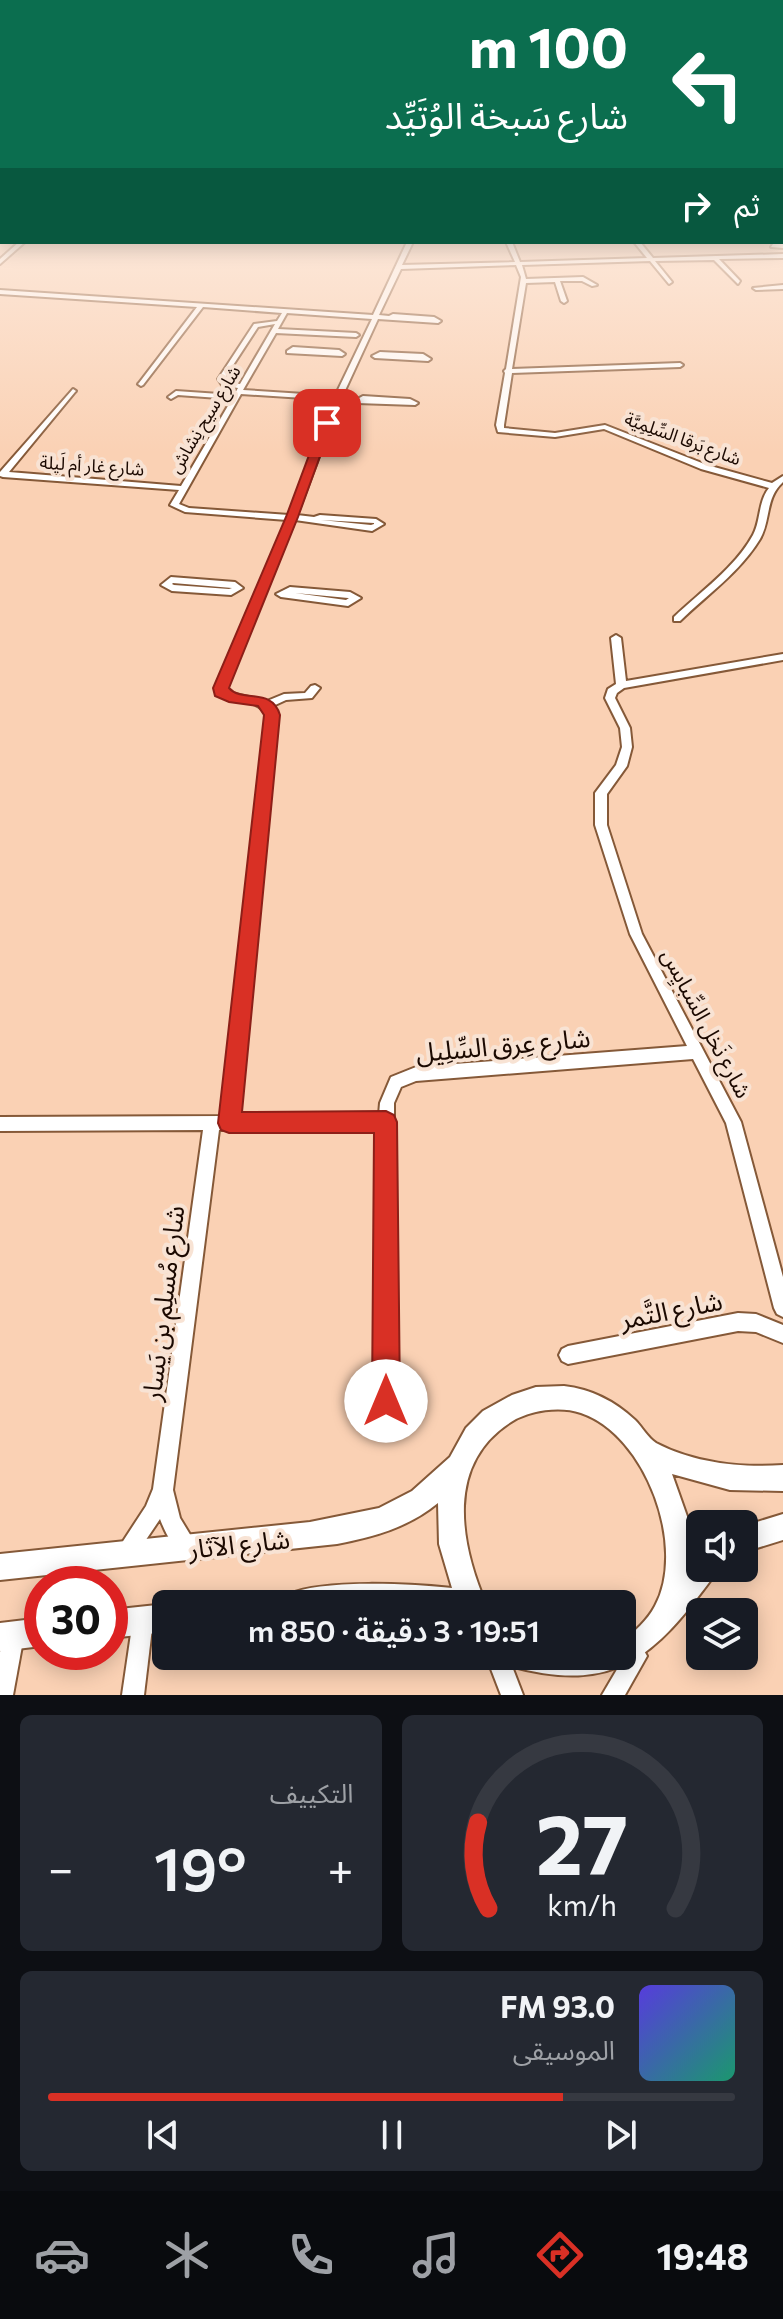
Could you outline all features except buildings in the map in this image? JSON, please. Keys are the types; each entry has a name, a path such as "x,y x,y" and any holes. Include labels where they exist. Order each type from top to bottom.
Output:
{"street":[{"path":"26,294 160,305 158,311 285,312 438,321 390,318"},
{"path":"315,688 308,696 284,697 267,705 229,697 221,692 328,420 385,294"},
{"name":"شارع بَرقا السِّلِمِيَّة","path":"521,294 507,371 501,430 555,435 605,427 704,467 772,486"},
{"path":"562,294 564,301"},
{"path":"141,384 198,310"},
{"name":"شارع سيح نِشاش","path":"285,312 174,505 181,509 312,519 372,520 380,524 372,528 316,523 312,519"},
{"path":"240,392 224,384 221,379 256,325 280,322"},
{"path":"275,331 356,335"},
{"path":"264,350 428,359 375,356"},
{"path":"507,371 680,365"},
{"path":"2,474 73,391"},
{"path":"171,397 176,393 207,397 240,392 393,404 415,403 357,400"},
{"name":"شارع غار أم لَيلة","path":"2,474 182,488"},
{"path":"677,619 729,571 758,536 762,510 772,486 783,478"},
{"path":"238,590 235,585 175,580 166,585 231,592 282,593 290,590 356,598 348,603 286,597 282,593"},
{"path":"616,638 621,685 783,657"},
{"name":"شارع نَخل السِّبايِس","path":"621,685 612,691 610,698 625,728 627,747 621,766 601,793 601,825 636,934 733,1122 783,1308"},
{"name":"شارع مُسلِم بن يَسار","path":"124,1555 139,1535 163,1490 220,1123 272,721 267,705"},
{"name":"شارع عِرق السِّلِيل","path":"386,1401 386,1122 387,1103 396,1082 416,1074 697,1052"},
{"path":"0,1124 386,1122"},
{"name":"شارع التَّمر","path":"568,1355 738,1322 756,1323 783,1334"},
{"path":"466,1590 457,1569 450,1533 451,1498 459,1466 474,1438 493,1416 517,1402 544,1396 571,1398 599,1408 624,1427 646,1451 668,1496 676,1520 679,1559 673,1596 658,1630"},
{"path":"646,1451 693,1471 729,1478 783,1478"},
{"name":"شارع الآثار","path":"0,1567 310,1535 369,1523 418,1504 459,1466"},
{"name":"شارع مُسلِم بن يَسار","path":"163,1490 171,1522 189,1548"},
{"path":"758,1535 783,1527"},
{"path":"636,1656 694,1582"},
{"path":"128,1622 152,1619"},
{"path":"133,1695 152,1629"},
{"path":"2,1695 19,1634"},
{"path":"502,1670 512,1695"},
{"path":"549,1670 572,1676 610,1670"},
{"path":"613,1695 628,1670"}],"route":[{"path":"327,423 292,517 221,688 224,696 262,702 271,709 272,715 229,1123 386,1122 386,1401"}]}
